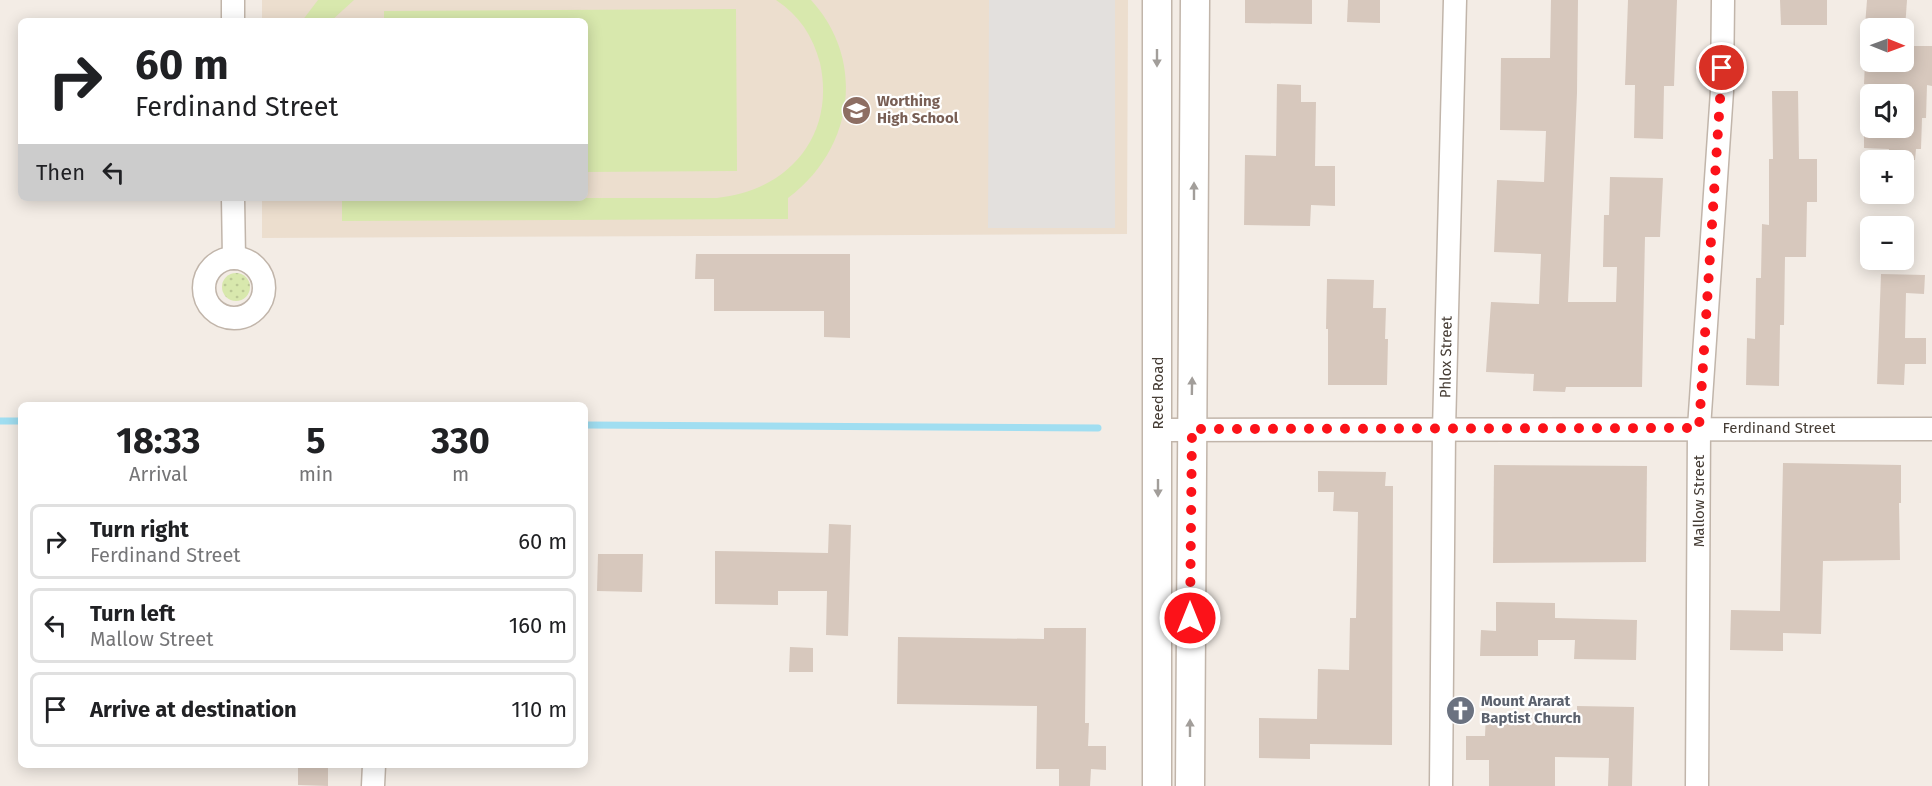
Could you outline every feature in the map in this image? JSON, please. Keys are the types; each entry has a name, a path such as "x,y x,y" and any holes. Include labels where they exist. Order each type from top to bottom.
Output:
{"street":[{"path":"233,0 233,18"},
{"name":"Reed Road","path":"1157,0 1159,665 1157,786"},
{"path":"1190,786 1196,0"},
{"name":"Phlox Street","path":"1441,786 1444,430 1455,0"},
{"name":"Mallow Street","path":"1697,786 1699,428 1722,91 1723,0"},
{"path":"233,201 234,258"},
{"name":"Ferdinand Street","path":"1158,430 1932,429"},
{"path":"1159,665 1190,665"},
{"path":"373,786 374,768"}],"shaded area":[{"name":"Worthing High School","path":"262,0 1128,0 1127,234 262,238 262,201 588,201 588,18 262,18"},
{"path":"989,0 1115,0 1115,228 988,228"}],"green space":[{"path":"318,0 354,0 334,18 304,18"},
{"path":"776,0 811,0 829,24 840,50 845,77 845,104 839,130 827,155 810,178 788,198 788,219 342,221 342,201 588,201 588,198 717,198 742,193 765,184 785,171 801,155 813,136 821,114 823,89 820,63 804,27"},
{"path":"736,9 737,171 588,172 588,18 384,18 384,11"},
{"path":"236,273 246,277 250,287 246,297 236,301 226,297 222,287 226,277"}],"building":[{"path":"1245,0 1312,0 1312,24 1245,23"},
{"path":"1348,0 1380,0 1380,23 1347,22"},
{"path":"1551,0 1578,0 1577,93 1568,302 1616,302 1617,267 1603,267 1604,215 1609,215 1610,177 1663,178 1660,237 1645,237 1642,387 1566,387 1565,392 1533,391 1534,374 1486,372 1491,302 1539,304 1541,254 1494,252 1497,180 1544,182 1546,131 1500,130 1501,58 1550,58"},
{"path":"1628,0 1677,0 1674,86 1664,86 1663,139 1634,138 1635,85 1625,85"},
{"path":"1780,0 1827,0 1827,25 1781,25"},
{"path":"1867,0 1907,0 1906,18 1866,18"},
{"path":"1914,46 1932,46 1932,86 1927,85 1926,118 1922,118 1921,149 1916,149 1915,160 1914,150 1864,148 1864,138 1914,138 1914,84 1864,84 1865,72 1914,72"},
{"path":"1277,84 1301,85 1301,102 1316,102 1315,166 1335,166 1335,206 1311,205 1310,226 1244,225 1245,155 1276,156"},
{"path":"1772,91 1798,91 1799,159 1817,159 1817,202 1807,202 1806,257 1785,257 1784,325 1780,325 1779,386 1746,385 1747,338 1755,339 1756,278 1761,278 1762,224 1769,225 1769,159 1773,159"},
{"path":"696,254 850,254 850,338 824,337 824,311 714,311 714,279 695,279"},
{"path":"1881,274 1925,275 1924,294 1906,293 1905,338 1926,338 1926,364 1905,364 1904,385 1877,384"},
{"path":"1327,279 1374,280 1373,308 1386,308 1387,385 1328,385"},
{"path":"1783,463 1901,465 1900,560 1823,561 1821,634 1783,633 1783,651 1730,650 1731,610 1780,611"},
{"path":"1494,465 1647,466 1646,562 1493,563"},
{"path":"1318,471 1386,472 1385,486 1393,486 1392,745 1310,744 1310,759 1259,758 1259,718 1317,719 1318,669 1349,670 1350,618 1356,618 1358,512 1333,511 1334,492 1318,492"},
{"path":"829,524 851,525 848,636 826,635 827,591 778,591 778,605 715,604 715,551 828,553"},
{"path":"598,554 643,554 642,592 597,591"},
{"path":"1496,602 1555,603 1555,618 1637,620 1636,660 1574,659 1575,640 1538,640 1538,656 1480,656 1481,630 1496,631"},
{"path":"1044,628 1086,628 1085,723 1089,723 1088,746 1106,746 1106,770 1091,769 1090,786 1059,786 1059,769 1036,769 1037,706 897,704 898,637 1044,639"},
{"path":"790,647 813,648 813,672 789,672"},
{"path":"1577,706 1634,707 1632,786 1608,786 1609,758 1555,757 1555,786 1489,786 1489,760 1466,760 1466,736 1485,736 1486,714 1577,716"},
{"path":"298,768 328,768 328,786 298,785"}],"waterway":[{"path":"0,421 18,421"},
{"path":"588,425 1098,428"}],"place":[{"name":"Worthing High School","path":"856,110"},
{"name":"Mount Ararat Baptist Church","path":"1460,710"}],"route":[{"path":"1190,618 1192,429 1699,428 1722,68"}]}
